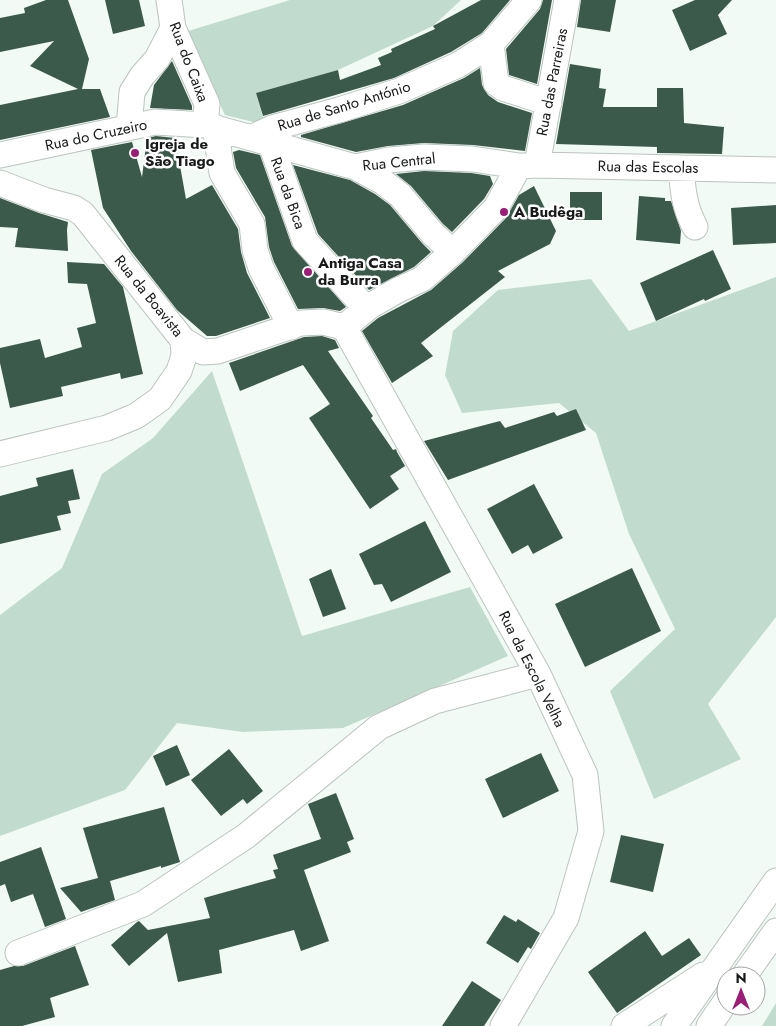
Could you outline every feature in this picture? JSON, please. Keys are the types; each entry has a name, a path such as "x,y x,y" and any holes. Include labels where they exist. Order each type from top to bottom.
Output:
{"street":[{"name":"Rua do Caixa","path":"169,0 173,28 207,104 210,126 222,173 252,224 255,250 261,268 291,327"},
{"name":"Rua de Santo António","path":"261,141 272,128 399,91 458,65 491,44 528,0"},
{"name":"Rua das Parreiras","path":"353,319 398,290 422,279 453,252 496,208 528,166 549,102 567,0"},
{"path":"129,128 132,92 142,76 157,59 173,28"},
{"path":"491,44 496,83 503,88 549,102"},
{"name":"Rua do Cruzeiro","path":"0,155 155,122 210,126 261,141"},
{"name":"Rua Central","path":"261,141 355,167 389,160 424,157 472,159 528,166"},
{"name":"Rua da Bica","path":"261,141 305,241 360,302 353,319"},
{"name":"Rua das Escolas","path":"528,166 776,170"},
{"path":"355,167 383,182 400,195 433,234 453,252"},
{"path":"681,168 682,190 687,212 695,227"},
{"name":"Rua da Boavista","path":"0,183 44,200 74,208 83,214 183,340 203,352 218,351 301,323 353,319"},
{"name":"Rua da Escola Velha","path":"353,319 538,674 585,775 591,831 566,918 503,1026"},
{"path":"0,454 107,428 136,416 160,399 179,371 184,356 183,340"},
{"path":"18,952 144,904 246,836 379,727 435,701 538,674"},
{"path":"674,1026 776,881"},
{"path":"751,966 776,930"},
{"path":"624,1026 713,969"}],"green space":[{"path":"290,0 461,0 433,26 338,70 256,93 265,125 225,115 185,32"},
{"path":"776,277 776,617 708,704 741,759 654,799 610,691 675,629 629,534 596,433 559,403 462,413 445,375 453,331 498,290 591,279 629,331"},
{"path":"212,371 302,636 470,587 508,656 343,728 243,732 177,723 125,790 0,836 0,615 62,568 102,474 153,438"},
{"path":"776,1003 776,1026 762,1026"}],"building":[{"path":"46,0 68,0 89,59 82,89 100,89 110,117 0,140 0,105 78,89 30,66 54,41 0,52 0,18 25,13 24,8"},
{"path":"105,0 139,0 145,26 113,34"},
{"path":"481,0 510,0 482,33 451,52 394,78 263,116 256,93 338,70 340,80 381,65 378,58 392,52 391,49 435,29 433,26"},
{"path":"543,0 552,0 537,84 509,75 506,49 540,9"},
{"path":"581,0 616,0 610,32 577,27"},
{"path":"695,0 732,0 718,15 727,34 690,51 672,10"},
{"path":"172,61 192,106 192,110 150,108 154,85"},
{"path":"570,64 601,69 599,88 606,89 603,107 657,107 657,88 683,88 684,123 724,127 722,154 657,153 657,147 556,144"},
{"path":"480,68 482,85 488,95 498,102 532,113 525,151 473,145 424,143 388,146 356,152 301,137 301,135 403,105 464,78"},
{"path":"156,136 175,138 186,199 212,185 238,229 241,252 247,273 270,318 216,336 207,336 177,310 131,251 103,208 91,150 132,142 142,177 147,138"},
{"path":"239,150 260,155 292,246 346,307 340,311 323,308 298,309 274,262 269,247 265,217 236,168 233,152"},
{"path":"293,165 350,180 375,194 390,205 431,252 414,267 369,290 318,234"},
{"path":"424,171 471,173 490,176 493,184 484,199 452,232 411,186 396,174"},
{"path":"534,186 556,231 550,244 498,271 505,277 421,343 433,356 392,383 362,331 378,318 431,290 463,262 506,218 519,195"},
{"path":"570,192 602,192 602,220 570,220"},
{"path":"639,196 665,198 665,201 671,201 681,231 680,244 636,240"},
{"path":"0,198 68,222 68,251 15,247 18,228 0,227"},
{"path":"776,205 776,243 733,245 731,208"},
{"path":"713,250 731,289 656,321 640,283"},
{"path":"67,262 104,264 123,287 143,374 121,379 120,373 61,387 63,396 10,408 0,363 0,348 40,339 45,358 82,347 77,328 96,323 87,284 68,283"},
{"path":"322,336 335,340 339,348 328,351 373,416 371,418 393,450 396,449 405,466 390,476 399,489 370,509 309,418 330,404 303,365 240,391 229,363 304,337"},
{"path":"576,409 586,430 448,480 424,441 500,421 505,428 554,412 557,416"},
{"path":"73,469 80,499 68,501 71,513 57,516 61,530 0,544 0,496 38,486 36,478"},
{"path":"534,484 563,538 533,554 528,545 512,554 487,509"},
{"path":"425,521 451,572 391,602 382,584 374,585 359,554"},
{"path":"632,568 661,631 585,667 555,604"},
{"path":"331,569 346,609 323,617 309,579"},
{"path":"177,745 190,775 166,786 153,756"},
{"path":"229,749 263,791 247,804 243,799 221,816 191,780"},
{"path":"541,753 559,791 503,818 485,779"},
{"path":"336,793 354,839 347,842 351,852 304,870 329,941 301,951 294,930 219,950 222,973 178,982 167,933 129,966 111,945 139,921 148,930 210,918 204,898 276,878 273,870 278,869 273,855 321,839 308,804"},
{"path":"164,807 180,862 110,881 115,900 81,912 60,888 98,878 83,828"},
{"path":"621,835 664,844 653,892 610,882"},
{"path":"41,847 66,919 45,927 33,894 11,902 5,884 0,886 0,862"},
{"path":"504,915 516,922 518,919 540,933 531,949 528,947 518,963 486,943"},
{"path":"645,931 662,956 689,938 701,955 617,1013 588,972"},
{"path":"75,946 89,985 50,998 55,1017 22,1026 0,1026 0,970 14,966 23,966"},
{"path":"472,981 501,1000 484,1026 442,1026"}],"place":[{"name":"Igreja de São Tiago","path":"135,153"},
{"name":"A Budêga","path":"504,212"},
{"name":"Antiga Casa da Burra","path":"308,272"}]}
